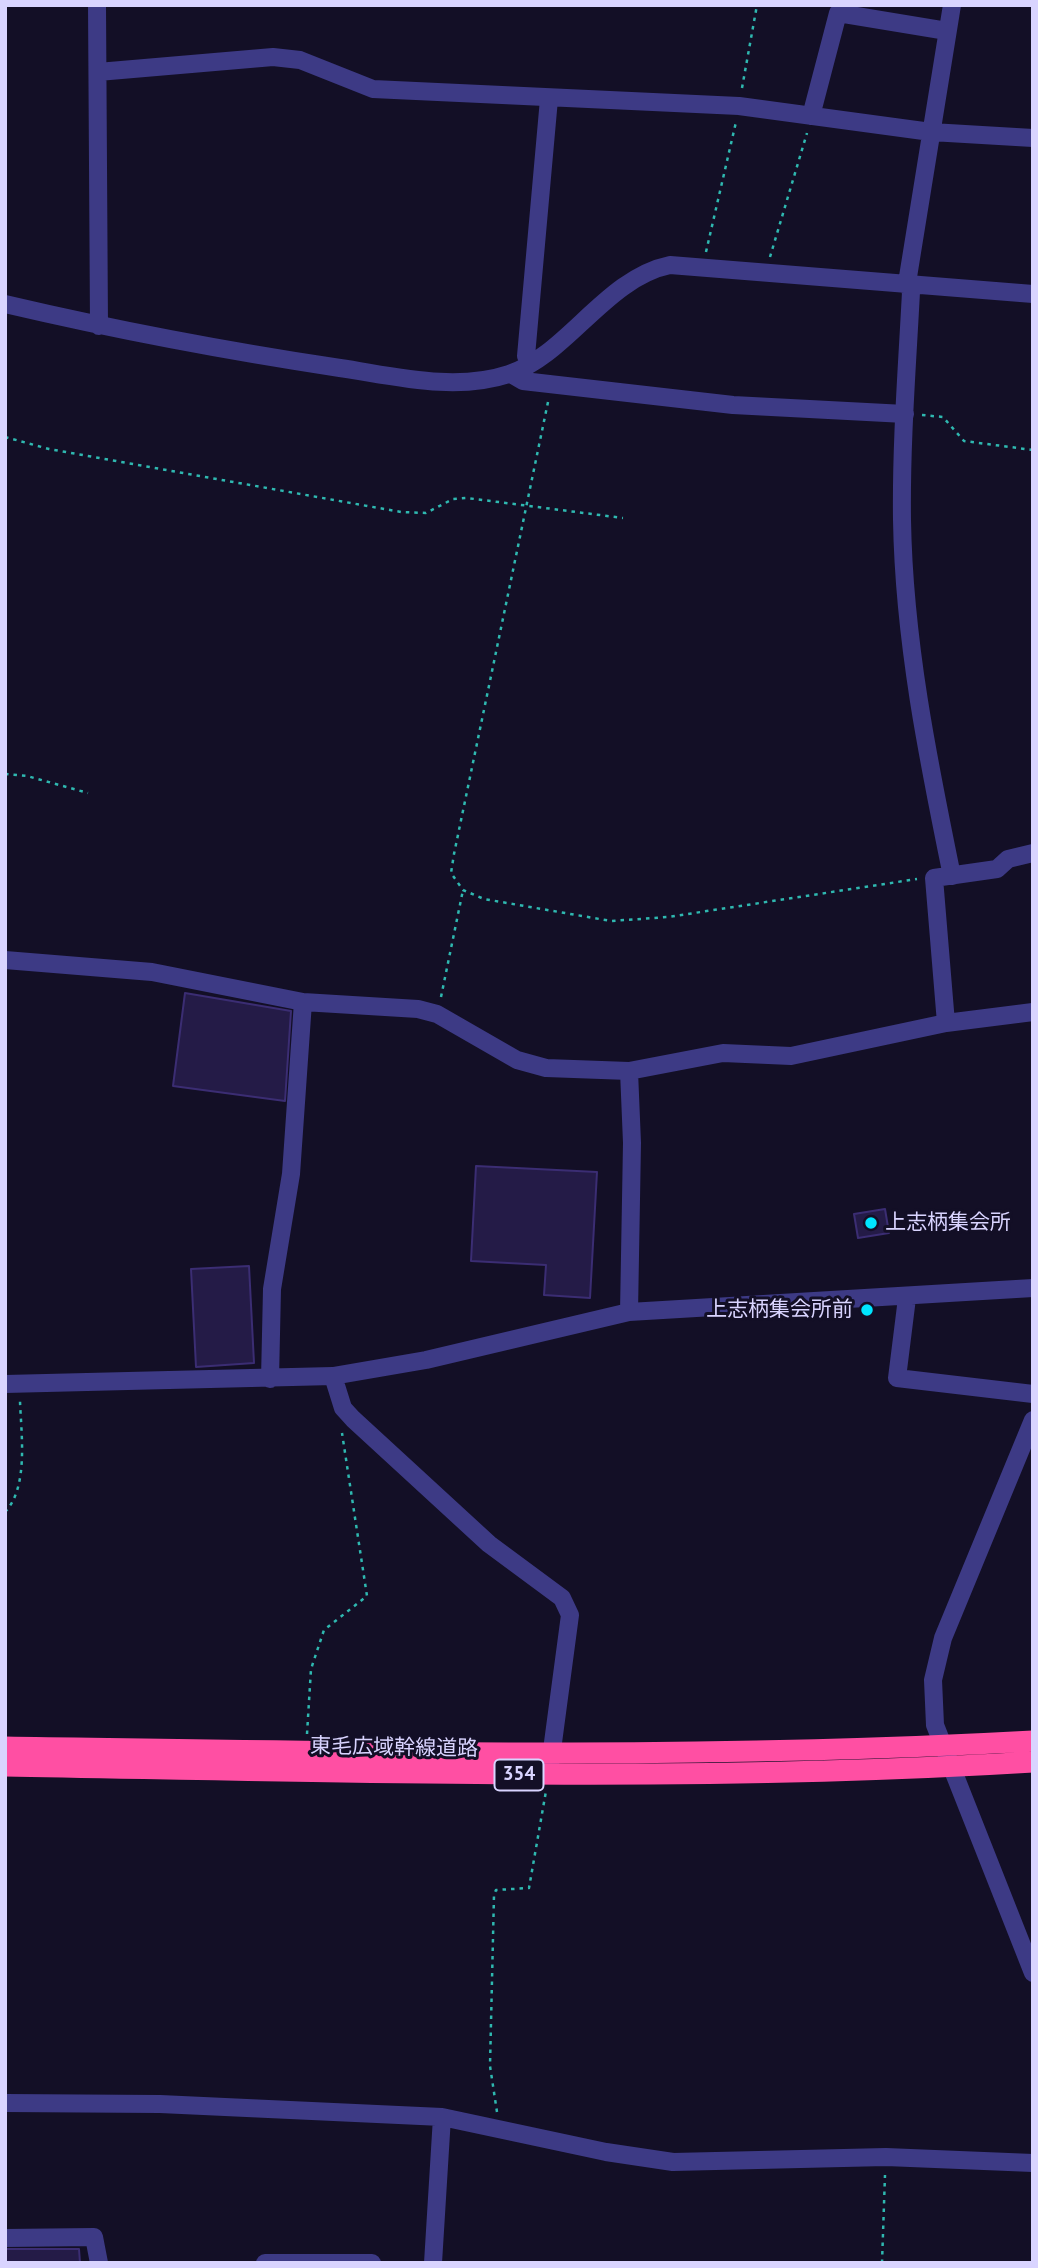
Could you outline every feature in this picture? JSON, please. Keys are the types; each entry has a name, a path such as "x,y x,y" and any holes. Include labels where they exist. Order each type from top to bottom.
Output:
{"highway":[{"name":"東毛広域幹線道路","path":"5,1747 306,1751 550,1765 1033,1741"},
{"name":"東毛広域幹線道路","path":"5,1766 951,1767 1033,1762"}],"street":[{"path":"97,5 99,326"},
{"path":"946,1023 943,877 909,626 902,519 911,292 907,283 952,5"},
{"path":"811,116 838,13 947,31"},
{"path":"99,72 273,57 300,61 373,89 739,106 931,132 1033,138"},
{"path":"530,364 526,355 549,99"},
{"path":"5,304 227,351 452,382 491,379 511,374 530,364 642,274 670,265 1033,294"},
{"path":"511,374 523,382 733,405 905,414"},
{"path":"943,877 997,869 1008,859 1033,853"},
{"path":"5,960 152,972 303,1002 418,1009 437,1014 517,1060 536,1066 629,1071 723,1053 792,1055 946,1023 1033,1012"},
{"path":"270,1379 272,1289 291,1174 303,1002"},
{"path":"629,1071 632,1143 629,1312"},
{"path":"12,1384 333,1377 426,1360 629,1312 1033,1288"},
{"path":"908,1297 897,1378 1033,1394"},
{"path":"333,1377 343,1408 489,1544 562,1598 570,1615 550,1765"},
{"path":"1033,1420 971,1565 935,1661 932,1702 942,1746 1033,1973"},
{"path":"5,2103 160,2104 442,2117 673,2162 886,2157 1033,2163"},
{"path":"433,2263 442,2117"},
{"path":"5,2238 94,2237 99,2263"},
{"path":"265,2263 372,2263"}],"path":[{"path":"703,266 739,106 757,5"},
{"path":"767,271 811,116"},
{"path":"552,385 454,854 451,873 463,890 484,899 551,913 611,921 668,917 943,877"},
{"path":"905,414 943,417 964,441 1033,450"},
{"path":"5,437 49,449 401,512 426,513 453,499 526,503 623,518"},
{"path":"5,774 27,776 88,793"},
{"path":"437,1014 463,890"},
{"path":"5,1512 10,1507 22,1465 12,1384"},
{"path":"306,1751 311,1669 324,1630 367,1596 341,1427 343,1408"},
{"path":"499,2129 491,2066 494,1895 496,1890 529,1888 550,1765"},
{"path":"882,2263 886,2157"}],"building":[{"path":"185,993 291,1011 285,1101 173,1086"},
{"path":"476,1166 597,1172 590,1298 544,1295 546,1265 471,1261"},
{"name":"上志柄集会所","path":"885,1209 889,1233 858,1238 854,1214"},
{"path":"249,1266 254,1363 196,1367 191,1269"},
{"path":"5,2249 79,2249 80,2263 5,2263"}],"place":[{"name":"上志柄集会所","path":"871,1223"},
{"name":"上志柄集会所前","path":"867,1310"}]}
